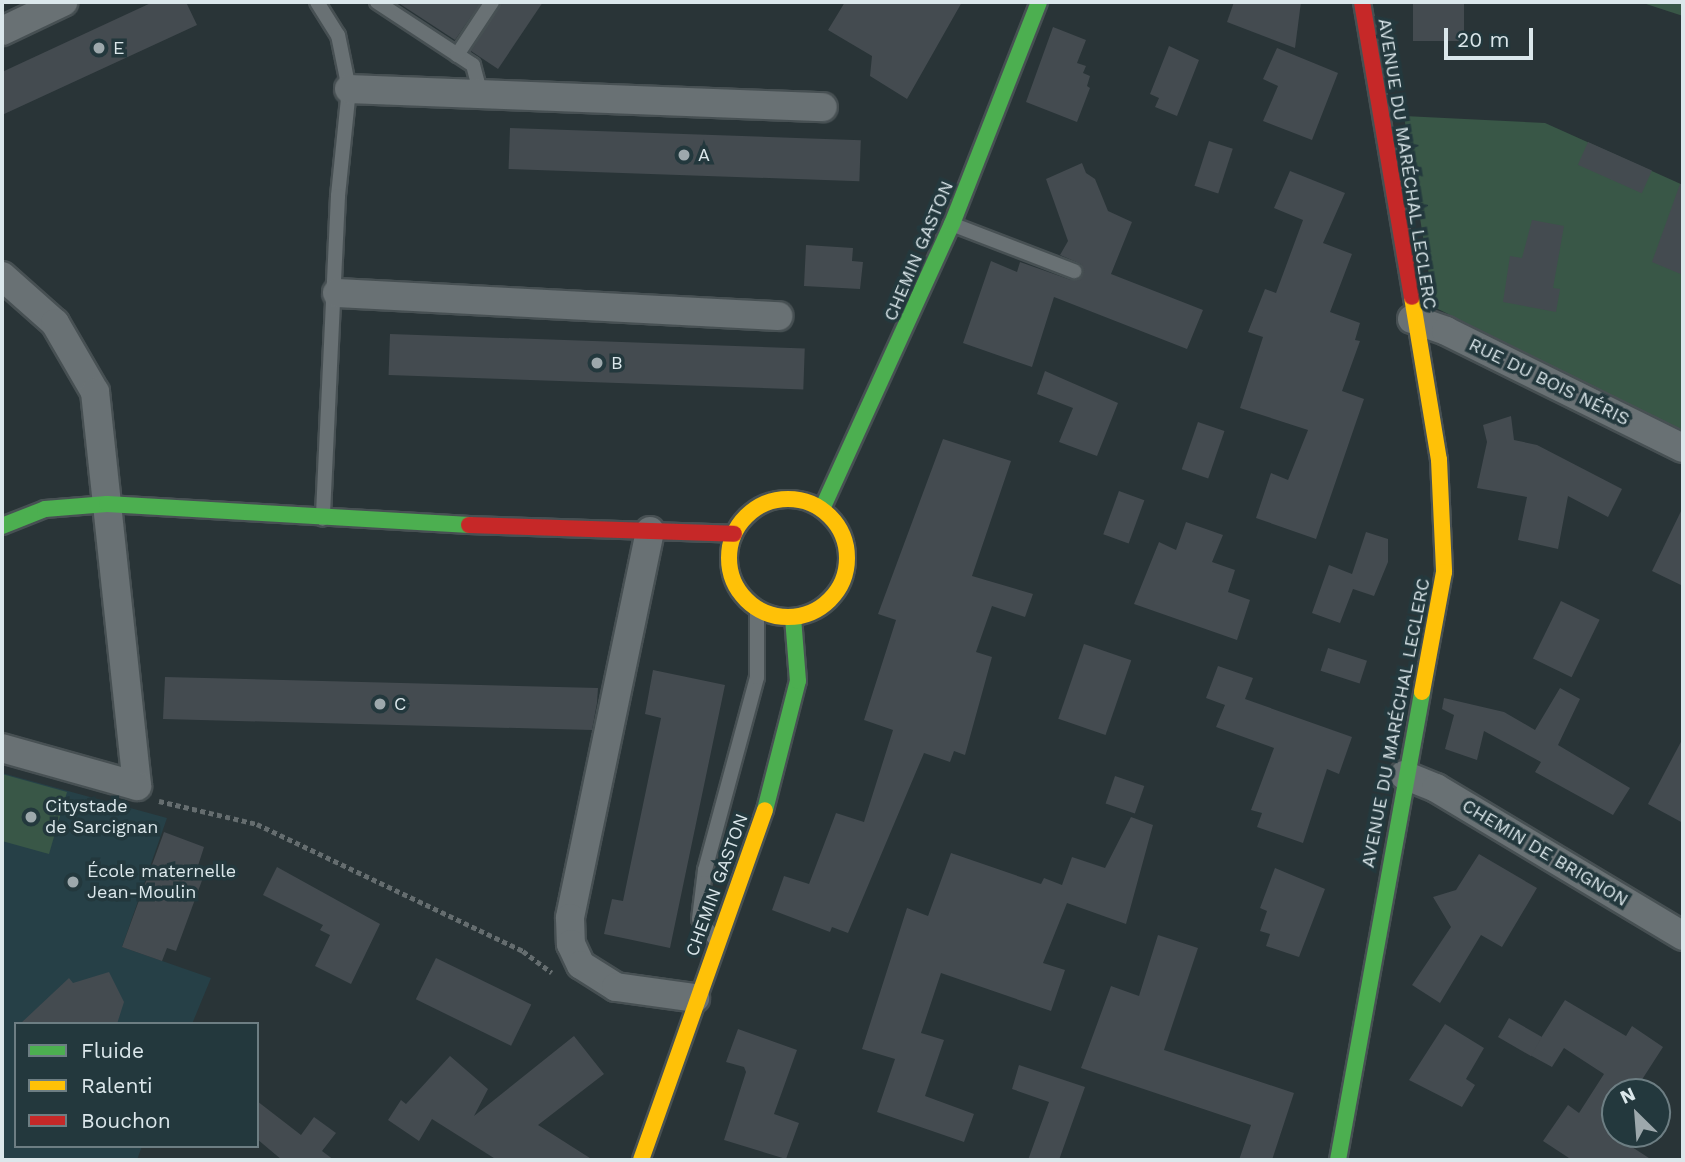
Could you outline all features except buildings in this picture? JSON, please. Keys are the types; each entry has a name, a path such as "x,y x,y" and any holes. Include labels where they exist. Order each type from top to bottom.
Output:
{"street":[{"path":"2,31 63,2"},
{"name":"AVENUE DU MARÉCHAL LECLERC","path":"1338,1160 1404,775 1444,572 1439,460 1412,319 1362,2"},
{"name":"CHEMIN GASTON","path":"822,509 952,224 1037,3"},
{"path":"349,89 823,107"},
{"path":"2,276 55,323 95,392 137,786 2,748"},
{"path":"337,293 778,316"},
{"name":"RUE DU BOIS NÉRIS","path":"1412,319 1446,331 1683,448"},
{"path":"789,499 822,509 844,537 846,573 826,604 793,618 757,609 734,584 729,550 734,534 756,508 772,501 789,499"},
{"path":"2,526 45,509 107,504 323,520 734,534"},
{"path":"650,531 570,918 571,944 581,965 616,987 695,998"},
{"name":"CHEMIN GASTON","path":"641,1160 695,998 718,944 761,825 798,681 793,618"},
{"name":"CHEMIN DE BRIGNON","path":"1404,775 1436,788 1683,936"}],"lane":[{"path":"317,2 338,35 349,89 338,197 337,293 323,520"},
{"path":"457,55 492,2"},
{"path":"385,4 472,65 481,94"},
{"path":"952,224 1074,271"},
{"path":"718,944 699,919 700,907 705,870 757,677 757,609"}],"path":[{"path":"137,786 140,797 257,824 523,951 556,976"}],"shaded area":[{"name":"École maternelle Jean-Moulin","path":"2,773 167,818 122,947 211,978 193,1022 14,1022 14,1148 141,1148 137,1160 2,1160"}],"green space":[{"path":"1640,2 1683,2 1683,16"},
{"path":"1404,116 1545,123 1683,185 1683,431 1434,307"},
{"name":"Citystade de Sarcignan","path":"2,774 67,792 49,854 2,841"}],"traffic: fast":[{"path":"822,509 952,224 1039,2"},
{"path":"2,526 45,509 107,504 469,525"},
{"path":"765,810 798,681 793,618"},
{"path":"1338,1160 1422,692"}],"traffic: slow":[{"path":"1412,297 1439,460 1444,572 1422,692"},
{"path":"788,499 811,503 830,516 843,535 847,558 843,581 830,600 811,613 788,617 765,613 746,600 733,581 729,558 733,535 746,516 765,503 788,499"},
{"path":"641,1160 765,810"}],"traffic: jam":[{"path":"1362,2 1412,297"},
{"path":"469,525 734,534"}],"place":[{"name":"E","path":"99,48"},
{"name":"A","path":"684,155"},
{"name":"B","path":"597,363"},
{"name":"C","path":"380,704"},
{"name":"Citystade de Sarcignan","path":"31,817"},
{"name":"École maternelle Jean-Moulin","path":"73,882"}]}
